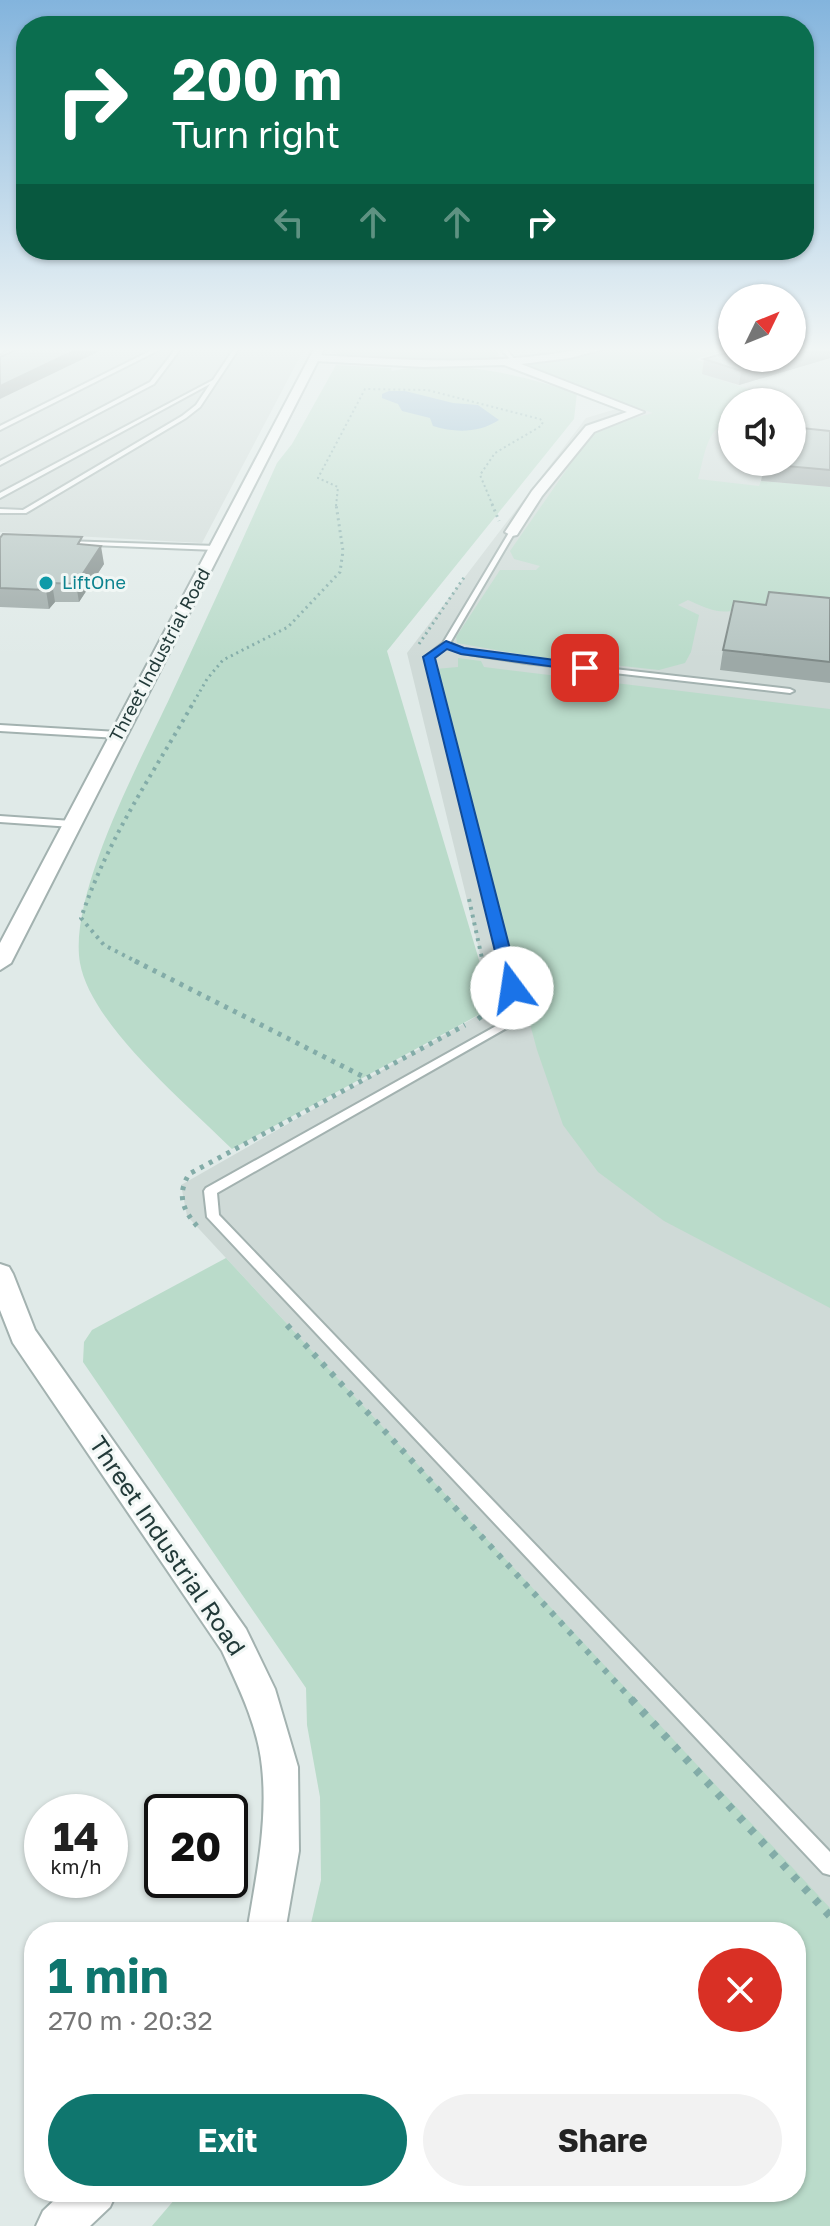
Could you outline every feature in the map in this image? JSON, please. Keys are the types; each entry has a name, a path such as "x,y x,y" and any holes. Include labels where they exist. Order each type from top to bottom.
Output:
{"street":[{"name":"Threet Industrial Road","path":"0,963 267,451"},
{"path":"512,532 537,494 572,451"},
{"name":"Threet Industrial Road","path":"0,1274 23,1335 234,1640 263,1701 280,1767 280,1851 268,1922"},
{"path":"58,2226 84,2202"}],"lane":[{"path":"0,463 23,451"},
{"path":"0,496 84,451"},
{"path":"0,511 24,512 127,451"},
{"path":"67,460 78,462"},
{"path":"89,465 100,467"},
{"path":"512,532 446,644 429,657 520,1017 210,1191 213,1217 830,1866"},
{"path":"50,541 216,548"},
{"path":"446,644 461,651 526,661 790,691"},
{"path":"0,728 118,735"},
{"path":"0,819 72,824"}],"path":[{"path":"332,451 318,478 338,487 333,500 343,545 344,561 340,572 287,626 245,645 215,667 185,719 158,754 118,826 90,889 81,918 104,945 366,1078 480,1018 493,1007 467,889"},
{"path":"498,527 494,504 480,475 499,451"},
{"path":"416,648 466,575"}],"shaded area":[{"path":"0,451 250,451 202,543 0,532"},
{"path":"561,451 718,451 718,476 806,476 806,451 830,451 830,1909 187,1216 181,1185 493,1007 407,653"}],"green space":[{"path":"287,451 548,451 387,651 493,1007 232,1149 143,1062 102,1012 88,987 80,963 79,934 85,901 110,828 277,463"},
{"path":"580,451 705,451 698,479 759,486 761,481 830,487 830,618 738,609 718,611 688,600 678,605 699,615 691,652 685,663 659,670 530,656 457,643 456,637 500,570 536,570 540,566 514,559 510,551"},
{"path":"458,658 481,661 484,667 830,709 830,1308 664,1221 598,1172 563,1125 537,1050 435,669 458,667"},
{"path":"226,1258 830,1908 830,2226 152,2226 172,2202 806,2202 806,1922 311,1922 321,1880 320,1797 307,1725 306,1688 83,1362 84,1342 92,1330"}],"building":[{"path":"806,451 830,451 830,470 806,468"},
{"path":"3,534 82,537 78,544 101,546 76,584 52,583 46,590 0,588 0,538"},
{"path":"769,592 830,598 830,662 723,650 734,601 766,605"}],"place":[{"name":"LiftOne","path":"46,583"}],"route":[{"path":"512,988 429,657 446,644 461,651 585,668"}]}
